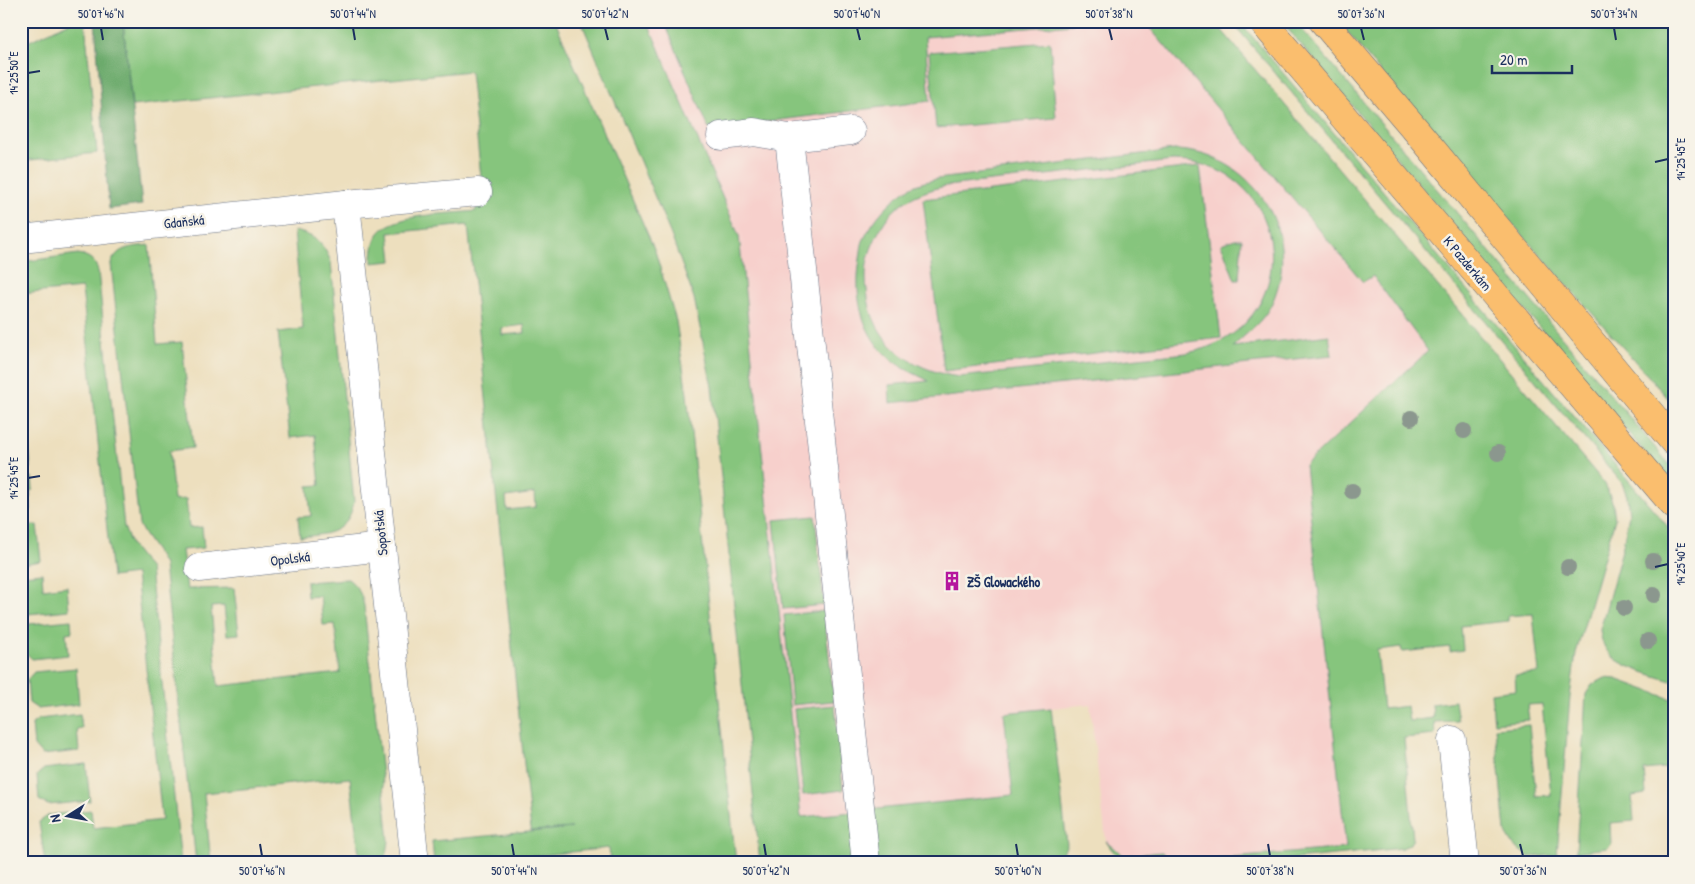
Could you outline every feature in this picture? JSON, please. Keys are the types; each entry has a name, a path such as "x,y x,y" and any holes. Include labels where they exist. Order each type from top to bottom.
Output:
{"main road":[{"name":"K Pazderkám","path":"1262,21 1674,505"},
{"path":"1323,21 1421,136 1674,442"}],"street":[{"path":"721,136 754,132 789,138 851,131"},
{"path":"789,138 866,863"},
{"name":"Gdaňská","path":"21,239 346,204 478,192"},
{"name":"Sopotská","path":"346,204 415,863"},
{"name":"Opolská","path":"199,568 382,547"},
{"path":"1452,740 1466,863"}],"shaded area":[{"path":"648,21 1144,21 1363,282 1373,276 1428,351 1305,464 1346,848 1185,863 1175,863 1162,852 1124,856 1106,841 1090,704 1004,713 1013,795 801,817 739,236"}],"green space":[{"path":"72,21 85,21 97,153 21,161 21,45"},
{"path":"95,21 130,21 123,23 142,205 109,209"},
{"path":"130,21 555,21 655,251 676,321 687,394 736,863 561,863 610,858 609,848 467,863 434,863 432,841 572,828 531,831 468,225 389,233 392,261 372,263 375,240 386,226 410,218 476,211 481,177 470,71 132,106 123,23","holes":["524,325 525,333 502,335 502,328","535,493 536,507 507,510 506,497"]},
{"path":"581,21 647,21 739,236 801,817 853,812 860,863 760,863 712,387 694,298 671,235"},
{"path":"664,21 1074,21 1073,24 925,37 930,101 709,129"},
{"path":"1144,21 1214,21 1605,484 1613,504 1615,519 1576,653 1570,697 1557,855 1529,857 1514,846 1505,831 1495,728 1529,725 1536,796 1551,795 1542,704 1527,705 1529,720 1494,723 1491,693 1516,690 1515,675 1539,673 1533,614 1508,616 1508,621 1461,626 1463,650 1450,652 1450,647 1402,652 1401,647 1377,650 1383,709 1407,706 1409,721 1433,718 1432,704 1455,701 1458,721 1434,722 1435,735 1404,738 1413,839 1409,845 1402,848 1257,863 1175,863 1346,848 1305,465 1428,351 1373,276 1363,282"},
{"path":"1231,21 1239,21 1674,534 1674,682 1629,667 1620,662 1608,652 1602,639 1600,630 1622,550 1629,514 1627,496 1622,483"},
{"path":"1281,21 1295,21 1674,470 1674,487"},
{"path":"1338,21 1674,21 1674,405 1427,128"},
{"path":"1050,42 1056,118 936,128 929,52"},
{"path":"1174,150 1202,154 1227,165 1248,180 1264,201 1276,225 1281,251 1280,278 1271,305 1258,323 1233,347 1329,335 1332,355 890,403 889,385 929,381 896,363 877,345 870,334 861,310 859,298 858,272 862,245 877,217 896,197 914,186 937,179","holes":["1173,161 1214,169 1244,188 1263,217 1271,250 1268,283 1253,314 1226,339 1186,353 959,377 925,368 910,360 885,339 876,325 870,308 866,285 869,254 885,221 893,211 915,196 946,186"]},
{"path":"1200,166 1221,338 944,371 923,199"},
{"path":"294,231 317,240 325,249 331,262 354,502 347,521 335,530 319,535 300,537 298,517 311,516 308,486 320,485 315,435 290,438 278,332 303,329"},
{"path":"1235,239 1242,239 1239,280 1235,280 1221,244"},
{"path":"149,245 157,344 182,342 193,448 169,451 174,500 186,499 189,528 202,527 204,548 182,550 187,589 234,588 239,634 227,635 224,606 211,607 218,686 340,673 335,624 323,625 320,596 307,597 306,582 348,579 354,584 359,591 364,606 389,841 387,853 382,863 360,863 350,778 204,793 211,863 196,863 164,565 139,525 111,264 117,254 126,248"},
{"path":"78,254 91,259 98,271 124,527 131,545 150,569 181,863 45,863 39,822 49,815 91,810 93,828 162,820 136,574 112,577 82,288 21,294 21,262"},
{"path":"21,379 26,418 21,418"},
{"path":"21,426 27,426 31,468 21,469"},
{"path":"32,477 33,490 30,490 31,510 21,511 21,478"},
{"path":"815,516 824,605 783,609 774,520"},
{"path":"37,525 41,561 22,564 21,526"},
{"path":"42,573 43,589 67,586 69,610 28,614 21,609 21,577 23,575"},
{"path":"824,611 834,701 792,705 784,615"},
{"path":"71,620 72,632 66,633 68,655 32,659 24,651 22,631 29,624"},
{"path":"76,668 79,704 38,709 29,703 27,680 34,672"},
{"path":"1605,678 1616,679 1674,700 1674,767 1644,770 1646,794 1632,796 1634,821 1610,823 1611,845 1607,848 1576,852 1586,694 1592,685"},
{"path":"835,705 843,790 803,795 794,709"},
{"path":"1051,708 1067,845 1055,863 872,863 867,810 1013,795 1004,713"},
{"path":"80,714 82,728 77,729 79,751 42,755 34,746 32,724 39,719"},
{"path":"86,764 90,801 48,805 39,800 37,775 44,769"},
{"path":"1106,841 1124,856 1162,852 1173,863 1166,863 1161,858 1137,861 1123,858 1111,849"}],"place":[{"name":"ZŠ Glowackého","path":"952,581"}]}
